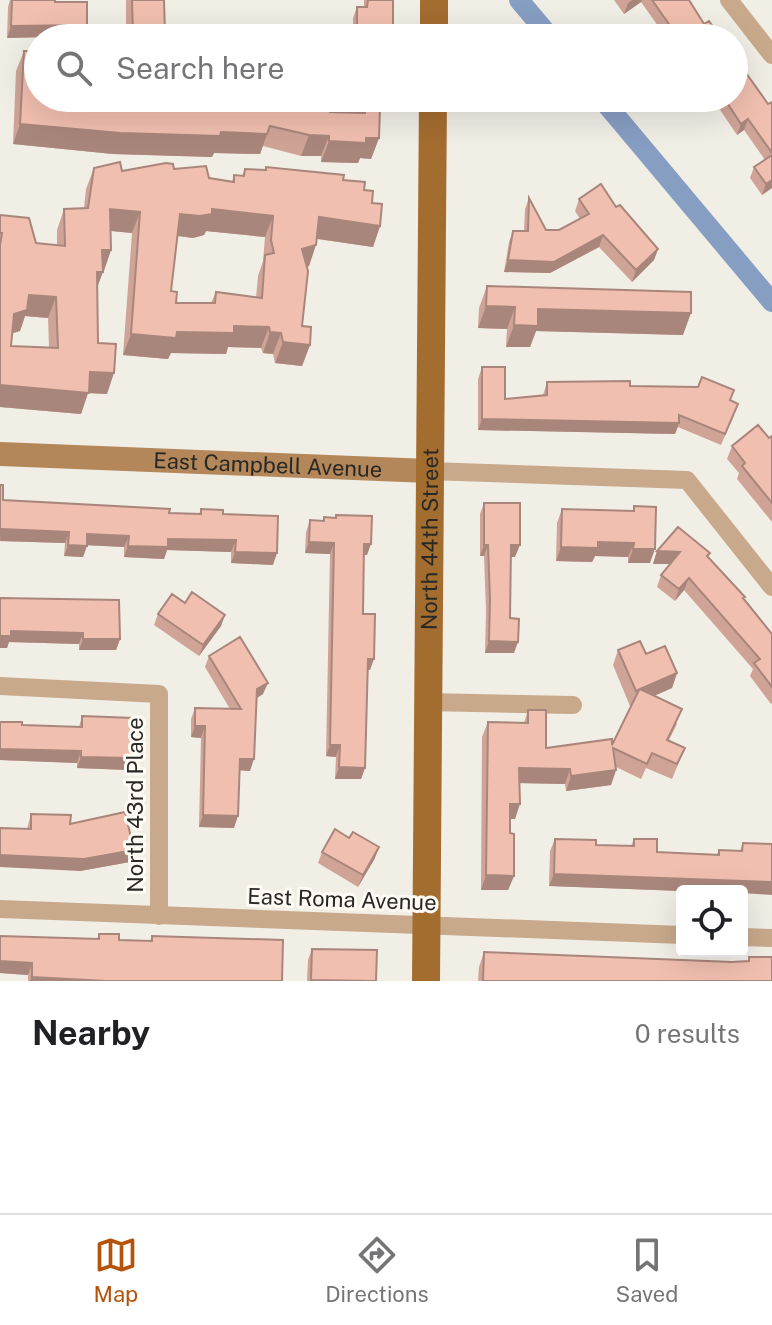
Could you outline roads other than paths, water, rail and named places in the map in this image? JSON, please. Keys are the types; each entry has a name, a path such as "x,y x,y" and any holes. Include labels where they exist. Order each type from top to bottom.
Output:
{"main road":[{"path":"434,0 434,24"},
{"name":"North 44th Street","path":"426,981 433,112"}],"street":[{"path":"729,0 748,24"},
{"path":"748,24 772,55"},
{"name":"East Campbell Avenue","path":"0,454 687,480 772,587"},
{"name":"North 43rd Place","path":"0,686 159,694 159,916"},
{"path":"426,702 573,705"},
{"name":"East Roma Avenue","path":"0,909 676,935"},
{"path":"748,937 772,938"}],"waterway":[{"path":"519,0 539,24"},
{"path":"613,112 772,302"}]}
